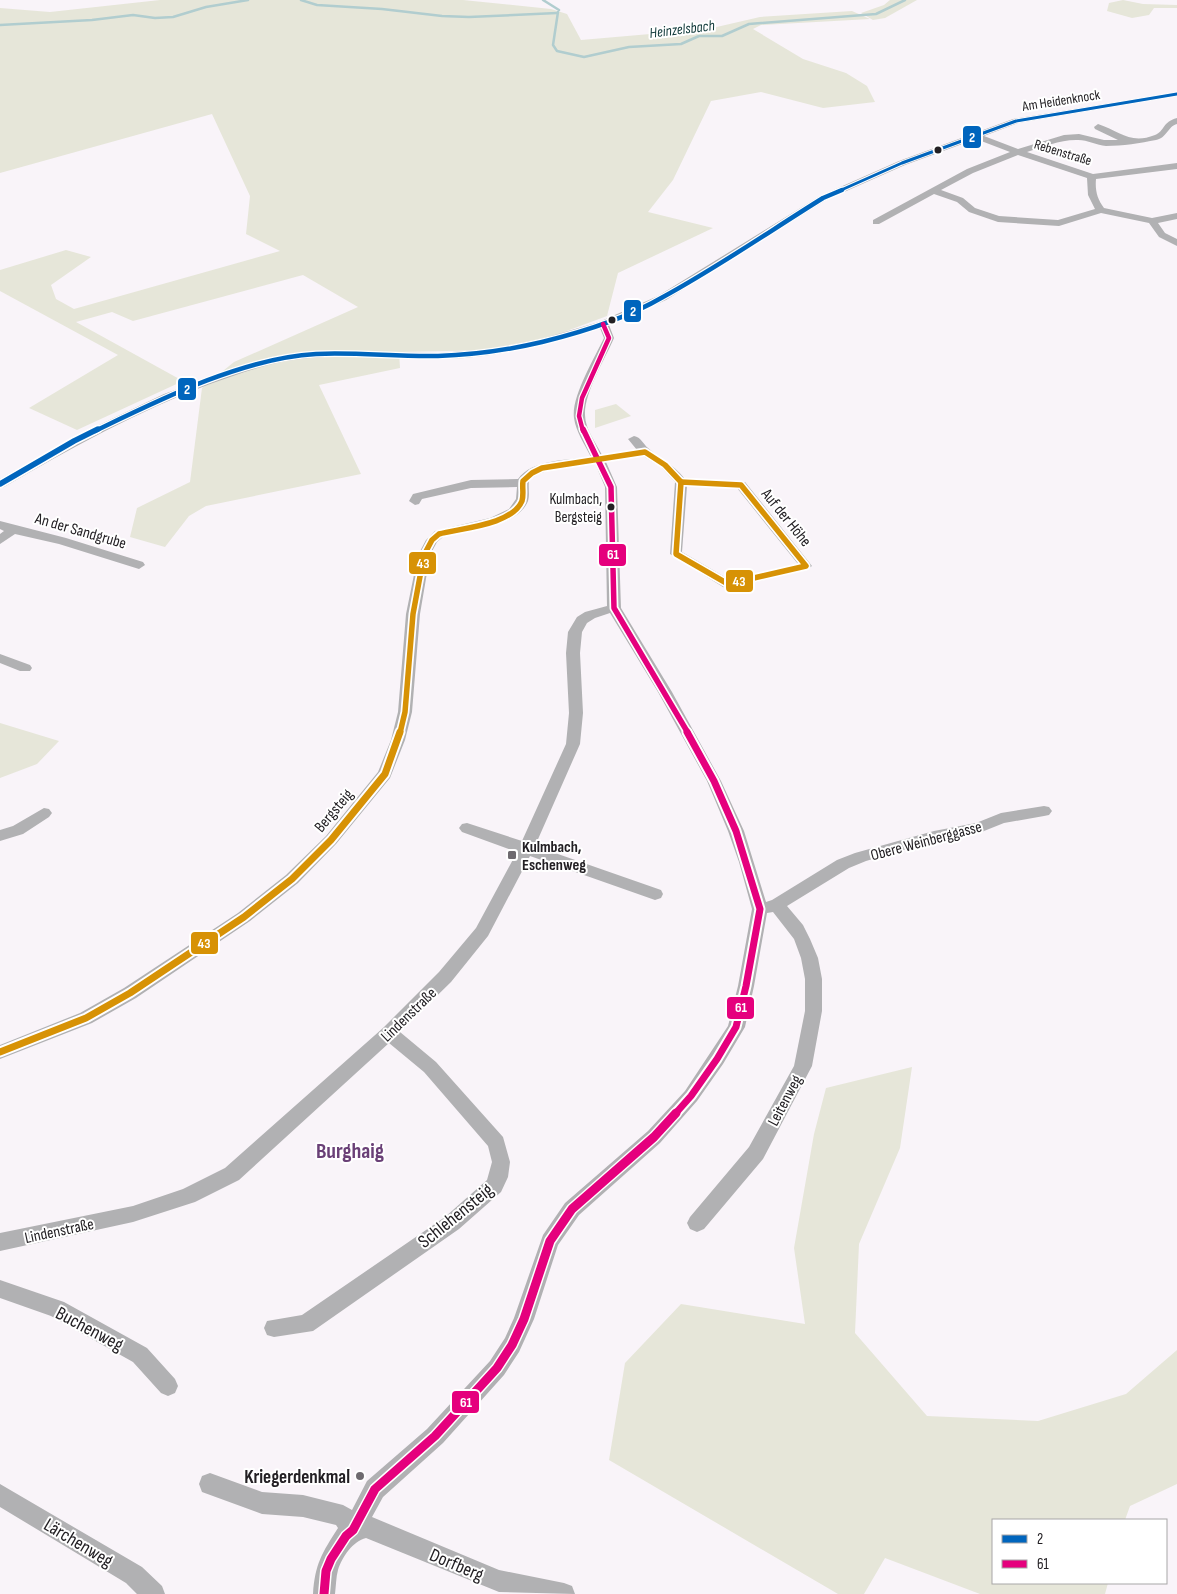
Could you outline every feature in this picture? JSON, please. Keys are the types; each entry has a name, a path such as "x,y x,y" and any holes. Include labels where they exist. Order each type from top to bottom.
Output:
{"street":[{"name":"Am Heidenknock","path":"0,484 74,441 168,396 239,370 285,358 316,354 439,356 492,352 543,342 603,324 662,298 792,216 841,189 902,163 975,135 1029,118 1138,102 1177,94"},
{"path":"876,222 970,171 1018,152 1073,137 1104,143 1161,135 1167,125 1177,121"},
{"path":"1098,127 1129,141"},
{"name":"Rebenstraße","path":"975,135 1092,177 1177,166"},
{"path":"1029,136 1045,144"},
{"path":"1092,177 1090,187 1097,206 1101,210"},
{"path":"934,191 960,200 972,210 998,219 1060,223 1101,210 1152,221 1177,216"},
{"path":"1152,221 1162,235 1177,243"},
{"path":"324,1594 326,1571 331,1559 346,1536 353,1530 375,1489 436,1436 497,1368 512,1345 524,1319 550,1242 572,1209 654,1138 691,1096 717,1059 736,1027 754,952 768,907 714,782 665,692 614,608 611,487 583,430 579,416 582,398 609,338 603,324"},
{"path":"634,439 645,452 675,474 681,482"},
{"path":"415,501 417,497 471,484 522,483 528,474 542,468 645,452"},
{"name":"Auf der Höhe","path":"681,482 741,485 806,566 728,584 676,554 681,482"},
{"name":"Bergsteig","path":"0,1052 86,1018 130,993 244,917 292,879 331,840 385,774 398,740 405,712 413,614 425,550 432,540 440,534 499,519 510,513 519,506 523,493 522,483"},
{"name":"An der Sandgrube","path":"0,525 13,530 62,541 139,565"},
{"name":"An der Sandgrube","path":"0,540 13,530"},
{"name":"Lindenstraße","path":"0,1242 133,1214 188,1196 232,1174 389,1033 445,977 482,932 526,850 573,744 576,713 573,653 575,632 582,620 590,615 614,608"},
{"path":"0,658 25,668"},
{"name":"Obere Weinberggasse","path":"768,907 843,864 861,857 934,836 979,828 1001,818 1044,811"},
{"path":"2,841 44,813"},
{"path":"467,828 655,894"},
{"name":"Leitenweg","path":"697,1223 756,1153 803,1066 803,1052 812,1020 814,989 810,960 796,928 768,907"},
{"name":"Schlehensteig","path":"274,1328 306,1324 452,1223 490,1190 499,1177 501,1162 496,1143 430,1067 389,1033"},
{"name":"Buchenweg","path":"0,1289 57,1309 140,1355 168,1386"},
{"path":"210,1484 262,1502 303,1506 343,1516 353,1530"},
{"name":"Lärchenweg","path":"0,1495 134,1575 154,1594"},
{"name":"Dorfberg","path":"353,1530 366,1527 377,1530 499,1581 564,1594"}],"shaded area":[{"path":"160,0 463,0 551,9 567,14 581,40 708,29 760,17 852,11 870,19 761,25 753,29 803,59 846,73 867,86 875,102 823,108 761,92 711,101 673,180 648,212 713,228 618,273 607,316 548,338 494,350 399,352 400,368 319,385 361,474 206,506 189,516 165,547 130,537 137,508 190,482 202,388 234,362 358,307 303,275 133,321 112,312 76,322 183,381 77,430 29,408 118,355 0,291 0,270 66,250 91,257 51,285 56,299 74,309 280,251 246,234 250,196 212,114 0,173 0,8 50,12"},
{"path":"890,0 917,0 885,18 873,20 861,13 884,5"},
{"path":"1123,0 1143,4 1177,5 1177,8 1154,8 1149,15 1132,18 1107,11 1109,3"},
{"path":"616,404 631,416 595,428 595,410"},
{"path":"0,723 59,741 37,764 0,778"},
{"path":"912,1067 900,1148 859,1244 855,1333 927,1416 1038,1421 1126,1394 1177,1350 1177,1484 1130,1506 1125,1519 992,1519 992,1584 1108,1584 1105,1594 980,1594 885,1558 864,1594 838,1594 609,1460 625,1363 681,1304 805,1324 794,1248 814,1134 826,1088"}],"waterway":[{"path":"0,25 92,20 133,15 155,18 173,17 206,7 248,0"},
{"path":"301,0 317,5 382,9 442,16 469,17 557,13"},
{"name":"Heinzelsbach","path":"543,0 559,10"},
{"name":"Heinzelsbach","path":"558,12 553,45 557,51 584,57 629,47 681,44 699,36 722,36 749,24 876,14 905,0"}],"transit line":[{"name":"2","path":"0,484 74,441 168,396 239,370 285,358 316,354 439,356 492,352 543,342 603,324 662,298 823,198 902,163 1016,121 1177,94"},
{"name":"61","path":"324,1594 326,1571 331,1559 346,1536 353,1530 375,1489 435,1436 497,1368 512,1345 524,1319 550,1241 572,1209 654,1137 691,1096 717,1059 736,1027 746,986 760,909 747,862 736,831 714,781 665,692 614,608 611,487 583,430 579,416 582,398 609,338 603,324"},
{"name":"43","path":"0,1052 86,1018 130,993 244,917 292,879 331,840 385,774 398,740 405,712 413,614 424,555 432,540 439,534 494,521 513,512 519,506 522,499 523,481 532,473 542,468 645,452 665,465 681,482 676,554 728,584 806,566 741,485 681,482"}],"place":[{"name":"Kulmbach, Bergsteig","path":"611,507"},
{"name":"Kulmbach, Eschenweg","path":"512,855"},
{"name":"Kriegerdenkmal","path":"360,1476"}],"district":[{"name":"Burghaig","path":"350,1150"}]}
